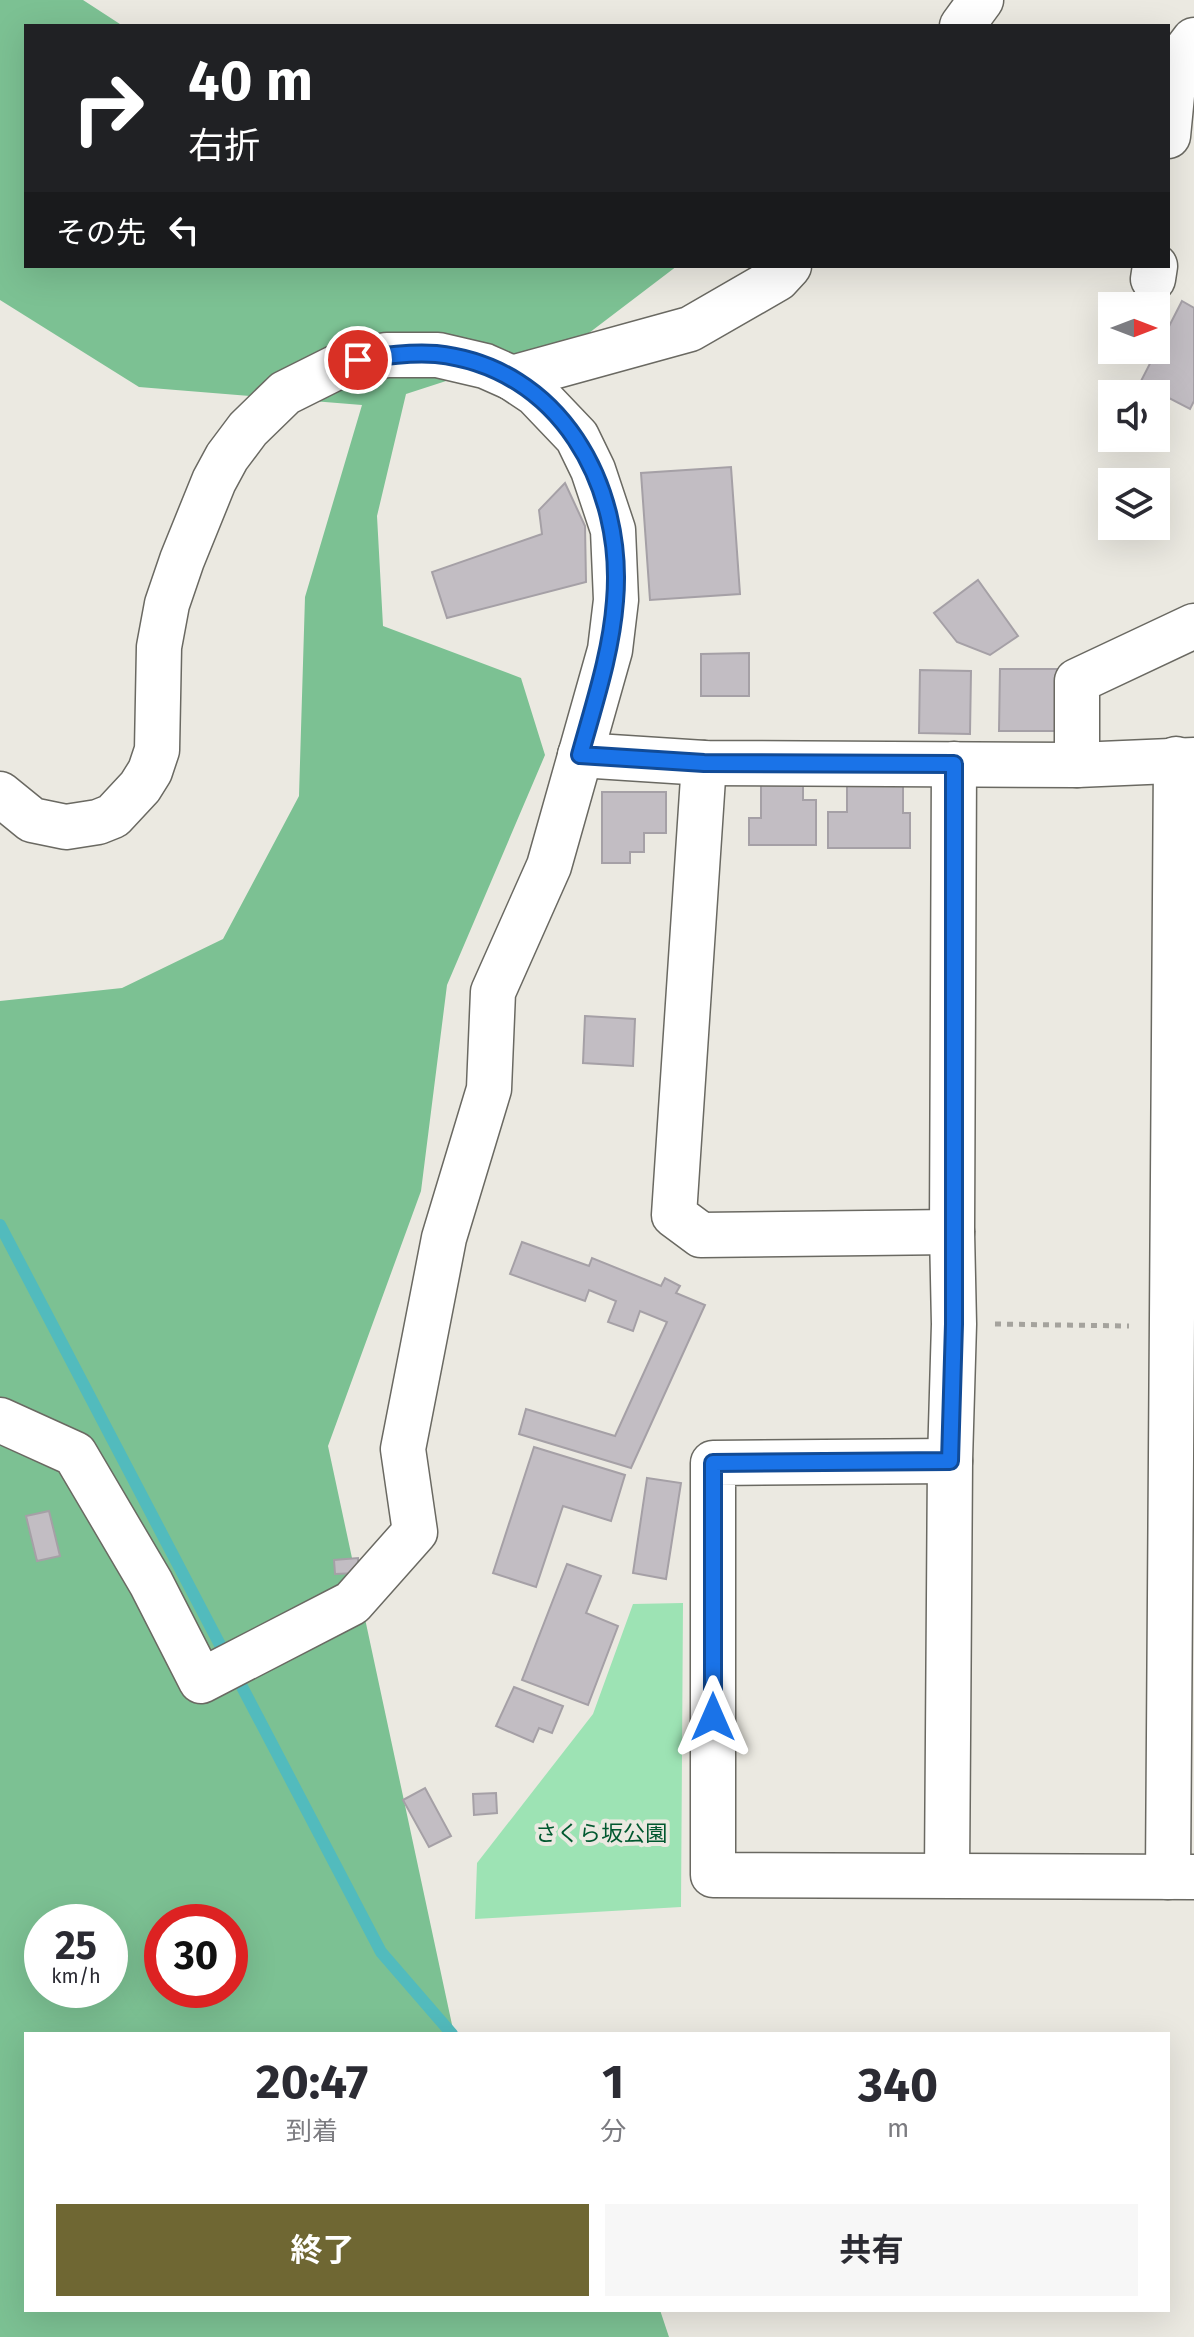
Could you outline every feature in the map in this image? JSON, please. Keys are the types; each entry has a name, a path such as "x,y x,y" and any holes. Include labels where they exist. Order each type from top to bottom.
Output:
{"street":[{"path":"963,24 981,0"},
{"path":"1170,116 1175,65 1194,40"},
{"path":"512,378 690,329 777,279 787,268"},
{"path":"0,794 32,820 66,827 98,822 113,816 140,787 150,771 157,750 159,647 167,604 182,560 227,457 248,429 285,393 358,360 387,355 438,355 485,366 512,378 536,394 577,437 593,470 613,530 616,589 610,650 549,866 493,992 489,1089 444,1238 403,1449 415,1532 352,1603 201,1681 151,1583 75,1454 0,1420"},
{"path":"1077,765 1077,681 1194,626"},
{"path":"580,755 704,763 1077,765 1185,760 1174,1327 1181,1877 713,1875 713,1463 950,1461"},
{"path":"704,763 674,1215 701,1235 952,1232"},
{"path":"947,1875 954,1324 954,764"}],"path":[{"path":"954,1324 1174,1327"}],"green space":[{"path":"0,0 83,0 120,24 24,24 24,268 674,268 585,336 406,394 377,516 383,626 521,678 545,755 447,985 421,1191 328,1446 454,2032 24,2032 24,2312 661,2312 669,2337 0,2337 0,1001 122,988 223,939 299,796 305,597 362,405 139,387 0,300"},
{"name":"さくら坂公園","path":"683,1603 681,1907 475,1919 477,1863 593,1714 633,1604"}],"building":[{"path":"1182,301 1194,308 1194,401 1190,409 1170,399 1170,380 1142,380 1150,364 1170,364 1170,324"},
{"path":"731,467 740,594 650,600 641,473"},
{"path":"565,483 585,526 586,582 447,618 432,572 542,534 539,510"},
{"path":"978,580 1018,636 990,655 957,642 934,613"},
{"path":"749,653 749,696 701,696 701,654"},
{"path":"1000,669 1057,669 1056,731 999,731"},
{"path":"920,670 971,671 970,734 919,733"},
{"path":"761,784 803,784 803,800 816,800 816,845 749,845 749,818 761,818"},
{"path":"847,785 903,786 903,813 910,813 910,848 828,848 828,812 847,812"},
{"path":"602,792 666,792 666,833 644,833 644,852 630,852 630,863 602,863"},
{"path":"585,1016 635,1019 633,1066 583,1063"},
{"path":"522,1242 589,1266 592,1258 661,1286 665,1278 680,1286 676,1293 705,1305 631,1468 519,1434 526,1409 615,1436 667,1322 640,1311 633,1331 608,1322 616,1301 589,1290 585,1301 510,1274"},
{"path":"534,1447 625,1475 611,1521 563,1506 536,1587 493,1573"},
{"path":"647,1478 681,1483 666,1579 633,1573"},
{"path":"49,1511 60,1556 37,1561 26,1516"},
{"path":"358,1558 358,1573 335,1574 334,1560"},
{"path":"567,1564 601,1576 586,1613 618,1626 588,1705 522,1680"},
{"path":"514,1687 563,1706 552,1733 539,1728 533,1742 496,1726"},
{"path":"425,1788 451,1836 429,1847 403,1800"},
{"path":"496,1793 497,1813 474,1815 473,1794"}],"waterway":[{"path":"0,1225 381,1952 450,2032"}],"route":[{"path":"358,360 415,353 485,366 512,378 536,394 577,437 605,501 613,530 616,568 610,650 580,755 704,763 954,764 954,1324 950,1461 713,1463 713,1717"}]}
